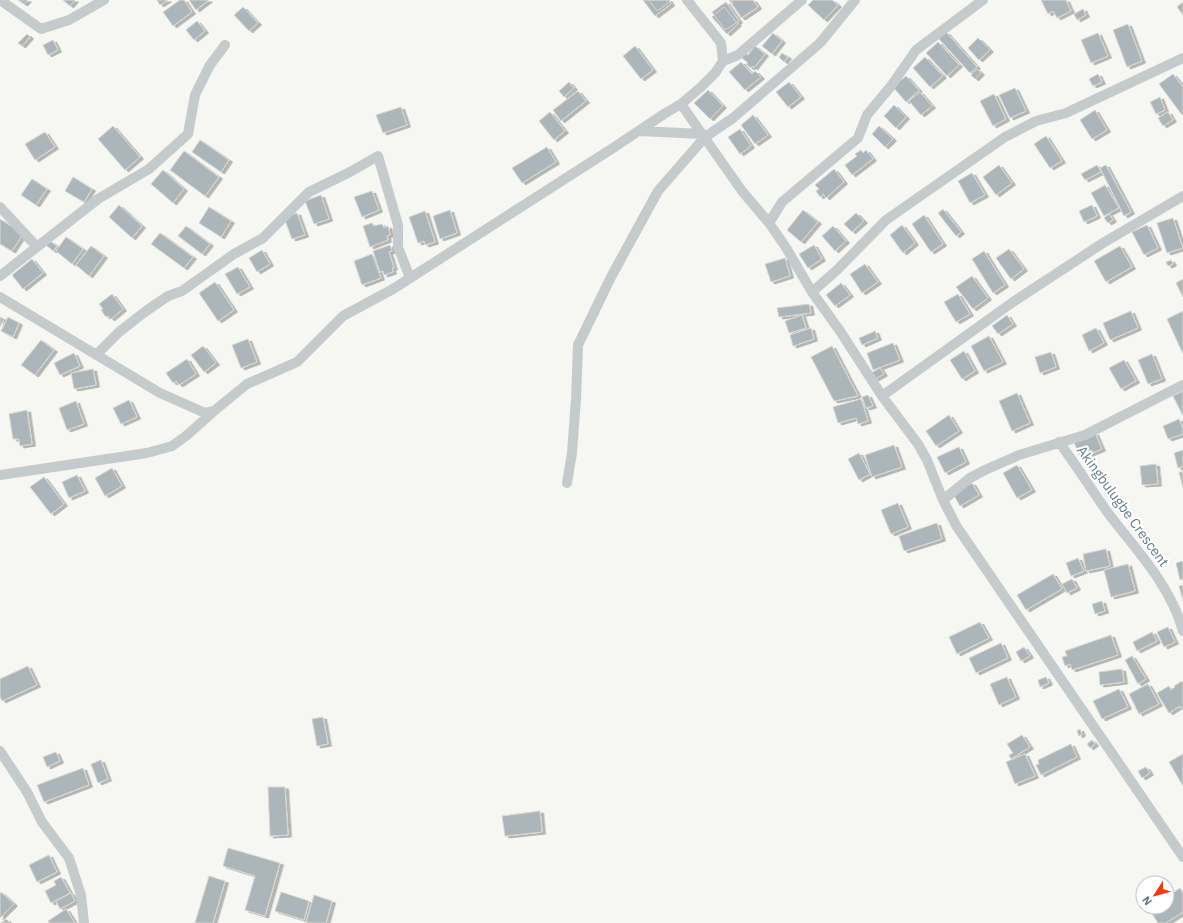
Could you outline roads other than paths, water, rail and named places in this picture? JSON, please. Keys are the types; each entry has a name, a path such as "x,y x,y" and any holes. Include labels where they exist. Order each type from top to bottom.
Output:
{"street":[{"path":"0,0 41,29 69,20 104,0"},
{"path":"687,0 721,43 723,61"},
{"path":"0,475 147,453 172,446 186,436 247,384 297,362 343,316 410,278 681,104 715,73 723,61 738,55 802,0"},
{"path":"567,483 572,453 578,345 658,191 704,136 733,118 820,43 855,0"},
{"path":"769,222 782,202 858,138 867,115 891,86 916,50 983,0"},
{"path":"0,276 98,200 149,169 188,134 195,95 210,65 225,45"},
{"path":"812,292 837,270 886,220 1005,137 1036,121 1066,113 1183,58"},
{"path":"681,104 742,191 769,222 812,292 840,331 882,396 918,444 927,460 942,500 957,527 1183,857"},
{"path":"640,131 704,136"},
{"path":"96,355 119,332 146,311 168,296 182,291 234,254 263,238 309,192 350,172 378,156 398,224 398,247 410,278"},
{"path":"882,396 1019,298 1103,243 1183,196"},
{"path":"0,207 37,248"},
{"path":"0,296 160,393 205,412 214,411"},
{"path":"942,500 970,478 985,470 1019,455 1085,435 1183,385"},
{"name":"Akingbulugbe Crescent","path":"1059,442 1109,513 1151,567 1169,595 1183,631"},
{"path":"0,751 27,792 42,822 69,858 81,895 84,923"}]}
